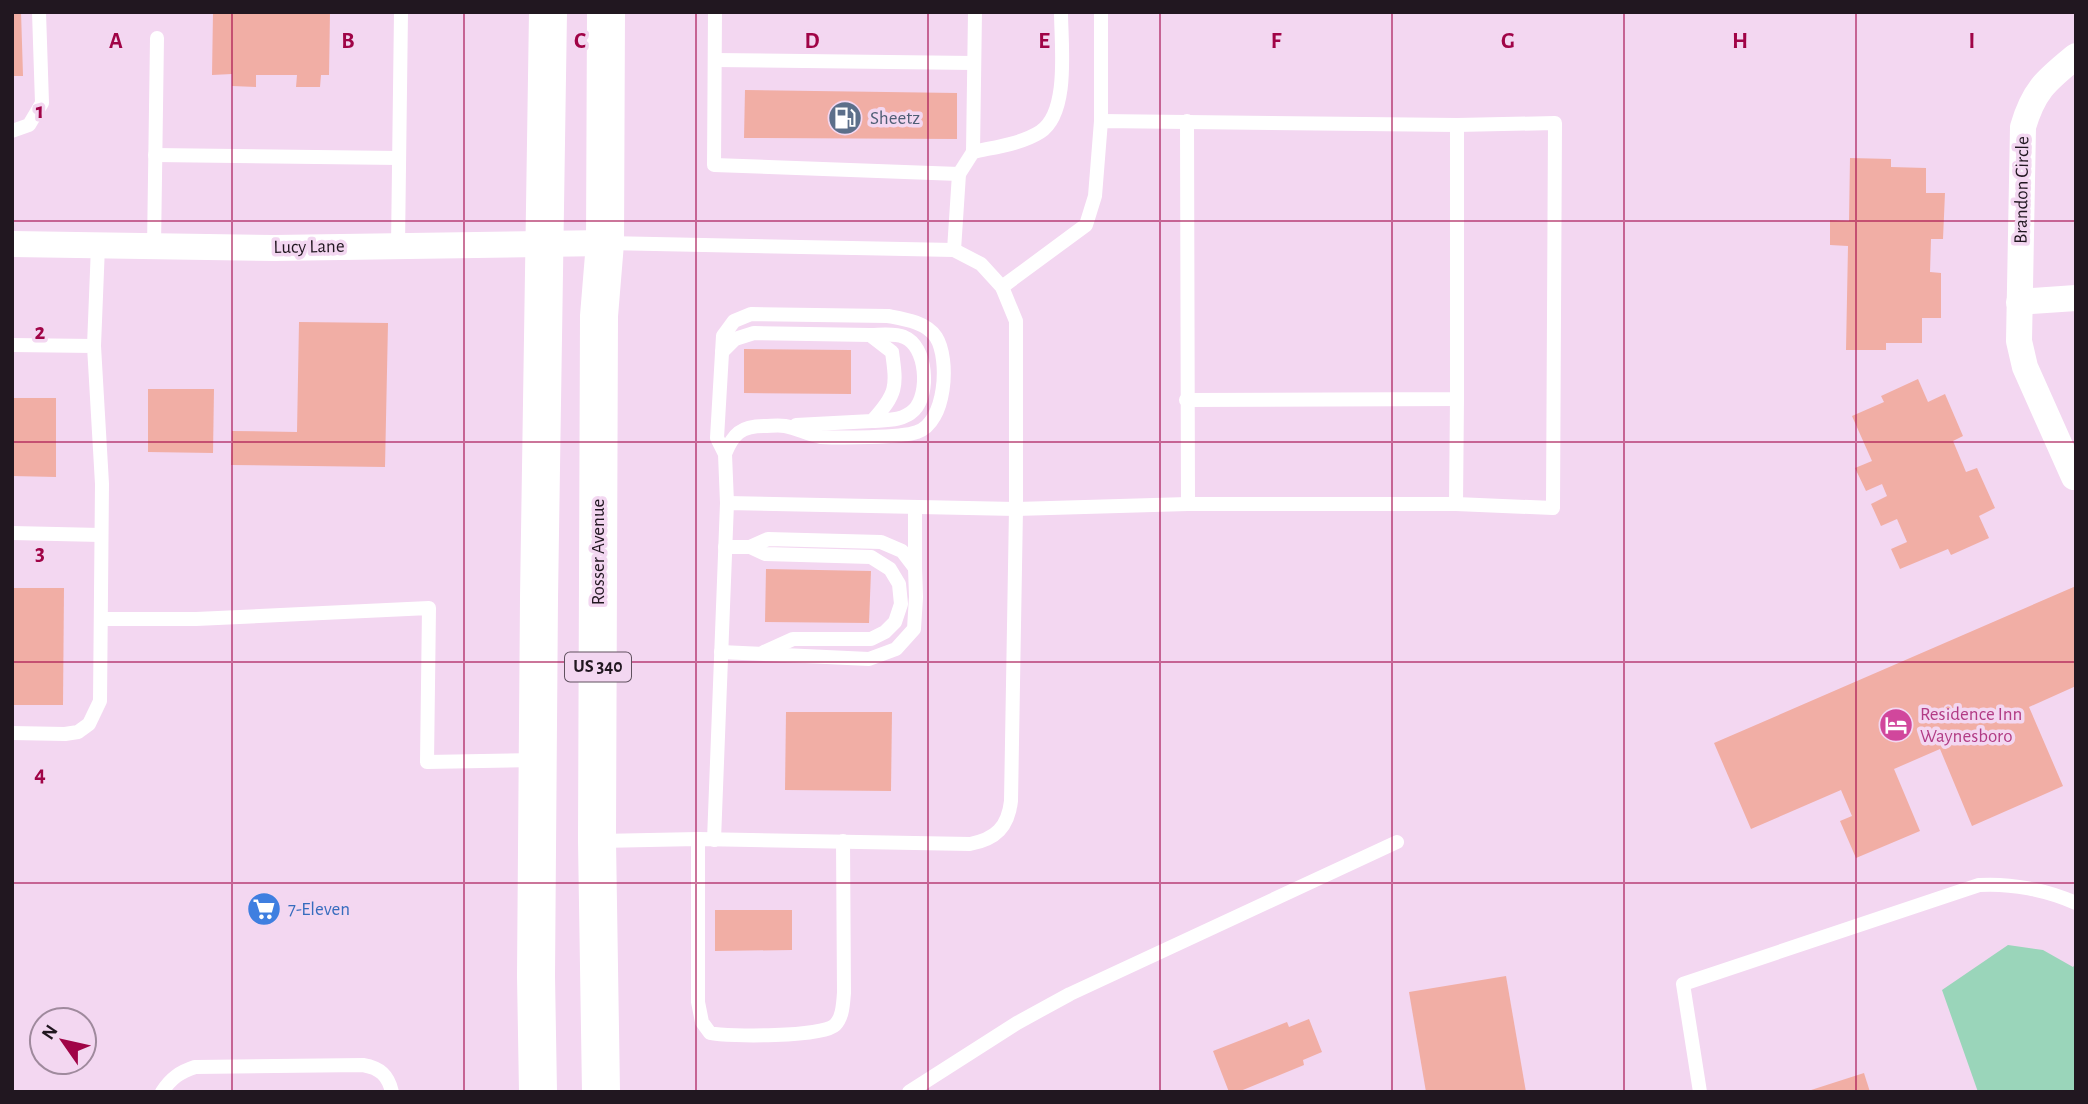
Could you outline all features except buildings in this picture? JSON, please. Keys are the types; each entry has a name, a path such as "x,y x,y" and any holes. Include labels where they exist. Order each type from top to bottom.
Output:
{"main road":[{"name":"US 340","path":"538,1092 536,976 548,12"},
{"name":"Rosser Avenue","path":"601,1092 597,841 599,316 605,243 606,12"}],"street":[{"name":"Brandon Circle","path":"2074,477 2025,367 2019,341 2019,302 2023,127 2031,102 2046,81 2076,56"},
{"name":"Lucy Lane","path":"12,244 154,247 605,243"},
{"path":"2019,302 2076,298"}],"lane":[{"path":"12,131 29,125 42,103 40,12"},
{"path":"398,245 401,12"},
{"path":"715,12 713,165 959,174"},
{"path":"954,250 959,174 973,152 975,12"},
{"path":"973,152 1021,141 1043,130 1056,113 1061,81 1061,12"},
{"path":"1002,288 1086,225 1095,196 1101,121 1101,12"},
{"path":"154,247 157,38"},
{"path":"715,60 974,63"},
{"path":"727,503 1016,509 1188,504 1456,504 1553,509 1555,123 1457,125 1101,121"},
{"path":"1187,121 1188,504"},
{"path":"1456,504 1457,125"},
{"path":"155,155 399,158"},
{"path":"597,841 698,839 970,844 984,842 995,835 1004,826 1011,801 1016,509 1016,321 1002,288 981,264 954,250 605,243"},
{"path":"12,733 78,732 89,724 100,701 102,484 94,345 98,246"},
{"path":"725,454 717,438 723,336 734,321 751,314 888,316 909,320 925,327 935,336 944,357 939,410 932,423 919,432 820,437 784,426"},
{"path":"713,840 727,503 725,454 730,441 739,430 753,426 899,419 913,411 921,399 923,382 921,360 916,346 903,337 754,333 735,339 722,352"},
{"path":"870,335 892,352 896,382 888,404 872,421"},
{"path":"12,345 94,345"},
{"path":"1186,400 1457,399"},
{"path":"721,652 869,659 896,649 914,629 915,507"},
{"path":"12,533 101,536"},
{"path":"725,547 750,547 768,539 881,542 902,551 915,569"},
{"path":"750,547 765,554 871,557 890,569 899,584 901,604 895,622 885,632 871,639 793,639 759,654"},
{"path":"102,619 195,618 429,608 428,762 539,760"},
{"path":"698,839 698,1002 702,1022 710,1033 723,1036 793,1034 822,1030 835,1025 841,1014 844,993 843,842"},
{"path":"909,1092 1017,1023 1070,994 1397,842"},
{"path":"1700,1092 1683,984 1979,885 2009,885 2063,897 2076,903"},
{"path":"168,1088 182,1071 195,1067 363,1065 375,1067 384,1074 392,1092"}],"green space":[{"path":"2008,945 2043,950 2073,967 2076,963 2076,1092 1978,1092 1942,990"}],"place":[{"name":"Sheetz","path":"845,118"},
{"name":"Residence Inn Waynesboro","path":"1896,725"},
{"name":"7-Eleven","path":"264,909"}]}
